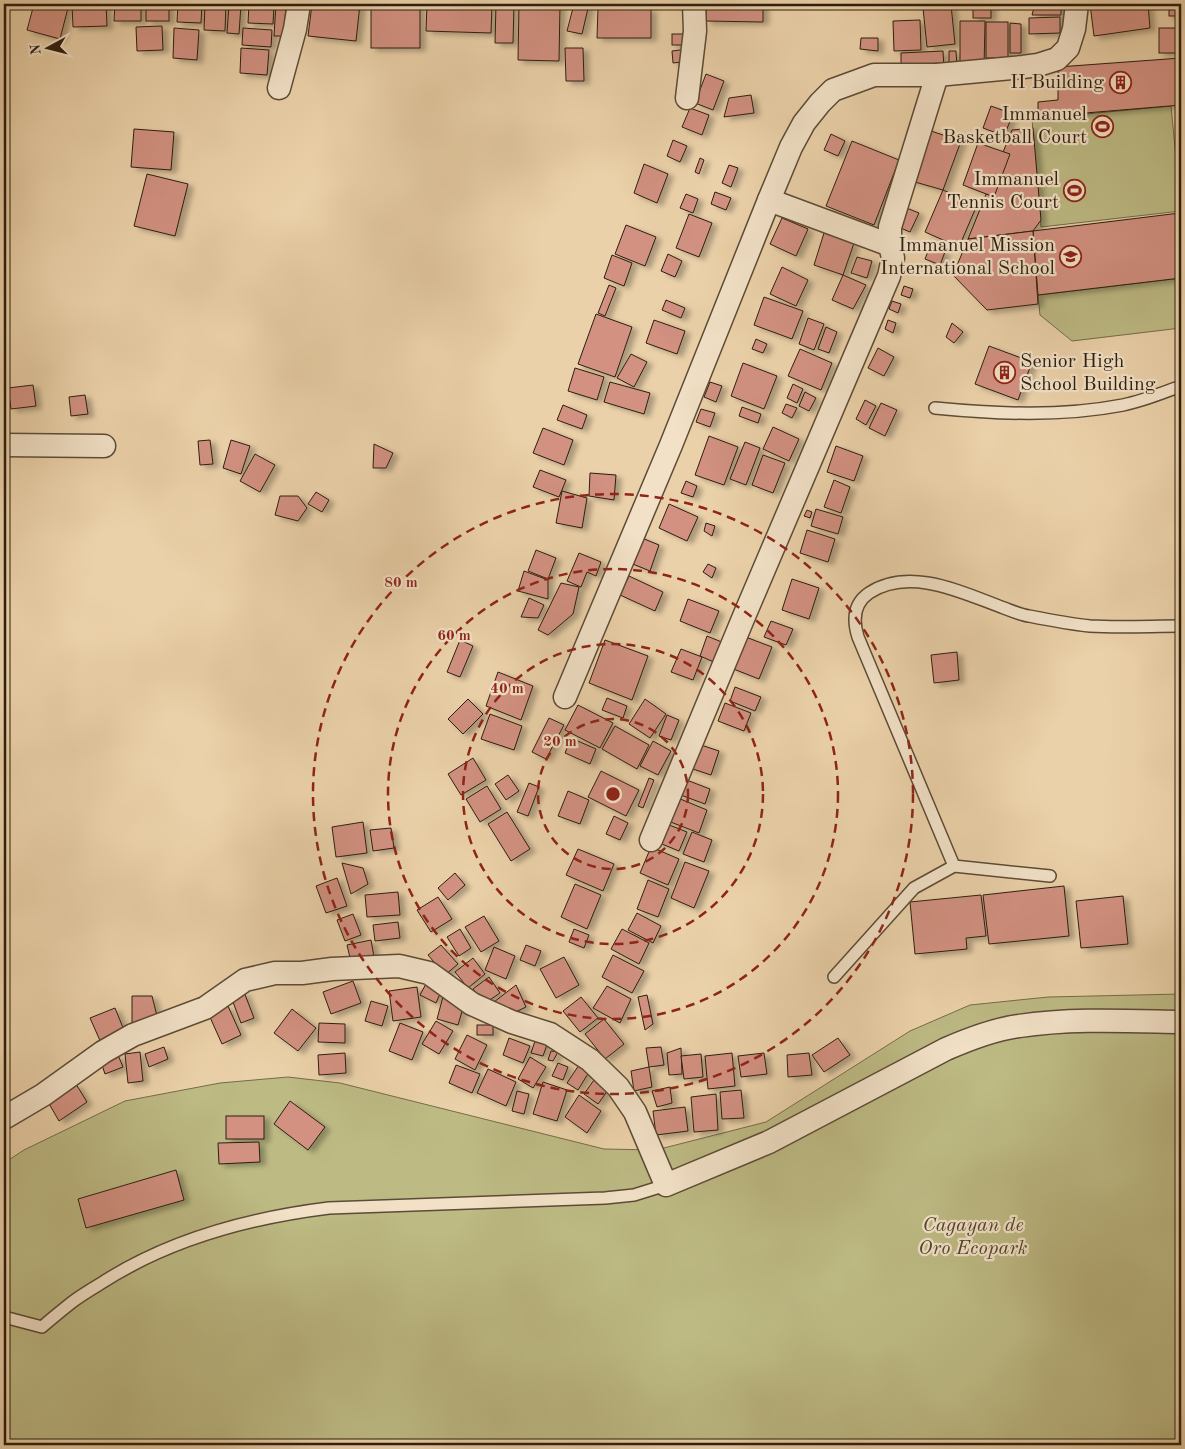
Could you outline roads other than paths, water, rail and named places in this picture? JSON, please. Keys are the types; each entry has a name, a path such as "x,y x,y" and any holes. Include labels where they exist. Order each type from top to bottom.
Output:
{"street":[{"path":"279,88 295,29 299,4"},
{"path":"687,98 695,31 694,4"},
{"path":"565,697 672,446 791,147 804,123 833,90 874,75 937,75 1023,67 1057,58 1068,48 1074,28 1077,4"},
{"path":"651,840 745,614 890,276 893,258 890,245 890,227 937,75"},
{"path":"769,200 890,245"},
{"path":"4,444 104,446"},
{"path":"4,1118 42,1095 102,1052 133,1035 204,1008 245,980 275,973 302,973 332,969 399,966 429,973 472,1004 512,1022 550,1034 590,1060 618,1087 635,1112 666,1184 769,1142 946,1049 974,1037 1017,1026 1055,1022 1181,1022"}],"lane":[{"path":"935,408 990,414 1088,410 1124,404 1181,386"},
{"path":"954,866 858,637 854,625 859,602 874,590 906,581 920,582 959,591 1026,616 1089,626 1181,626"},
{"path":"834,978 914,888 954,866 1050,876"},
{"path":"4,1317 42,1327 72,1302 105,1280 164,1249 209,1232 295,1212 329,1208 606,1198 634,1195 666,1184"}],"place":[{"name":"II Building","path":"1120,83"},
{"name":"Immanuel Basketball Court","path":"1103,127"},
{"name":"Immanuel Tennis Court","path":"1075,191"},
{"name":"Immanuel Mission International School","path":"1071,257"},
{"name":"Senior High School Building","path":"1004,373"}],"park label":[{"name":"Cagayan de Oro Ecopark","path":"973,1238"}]}
